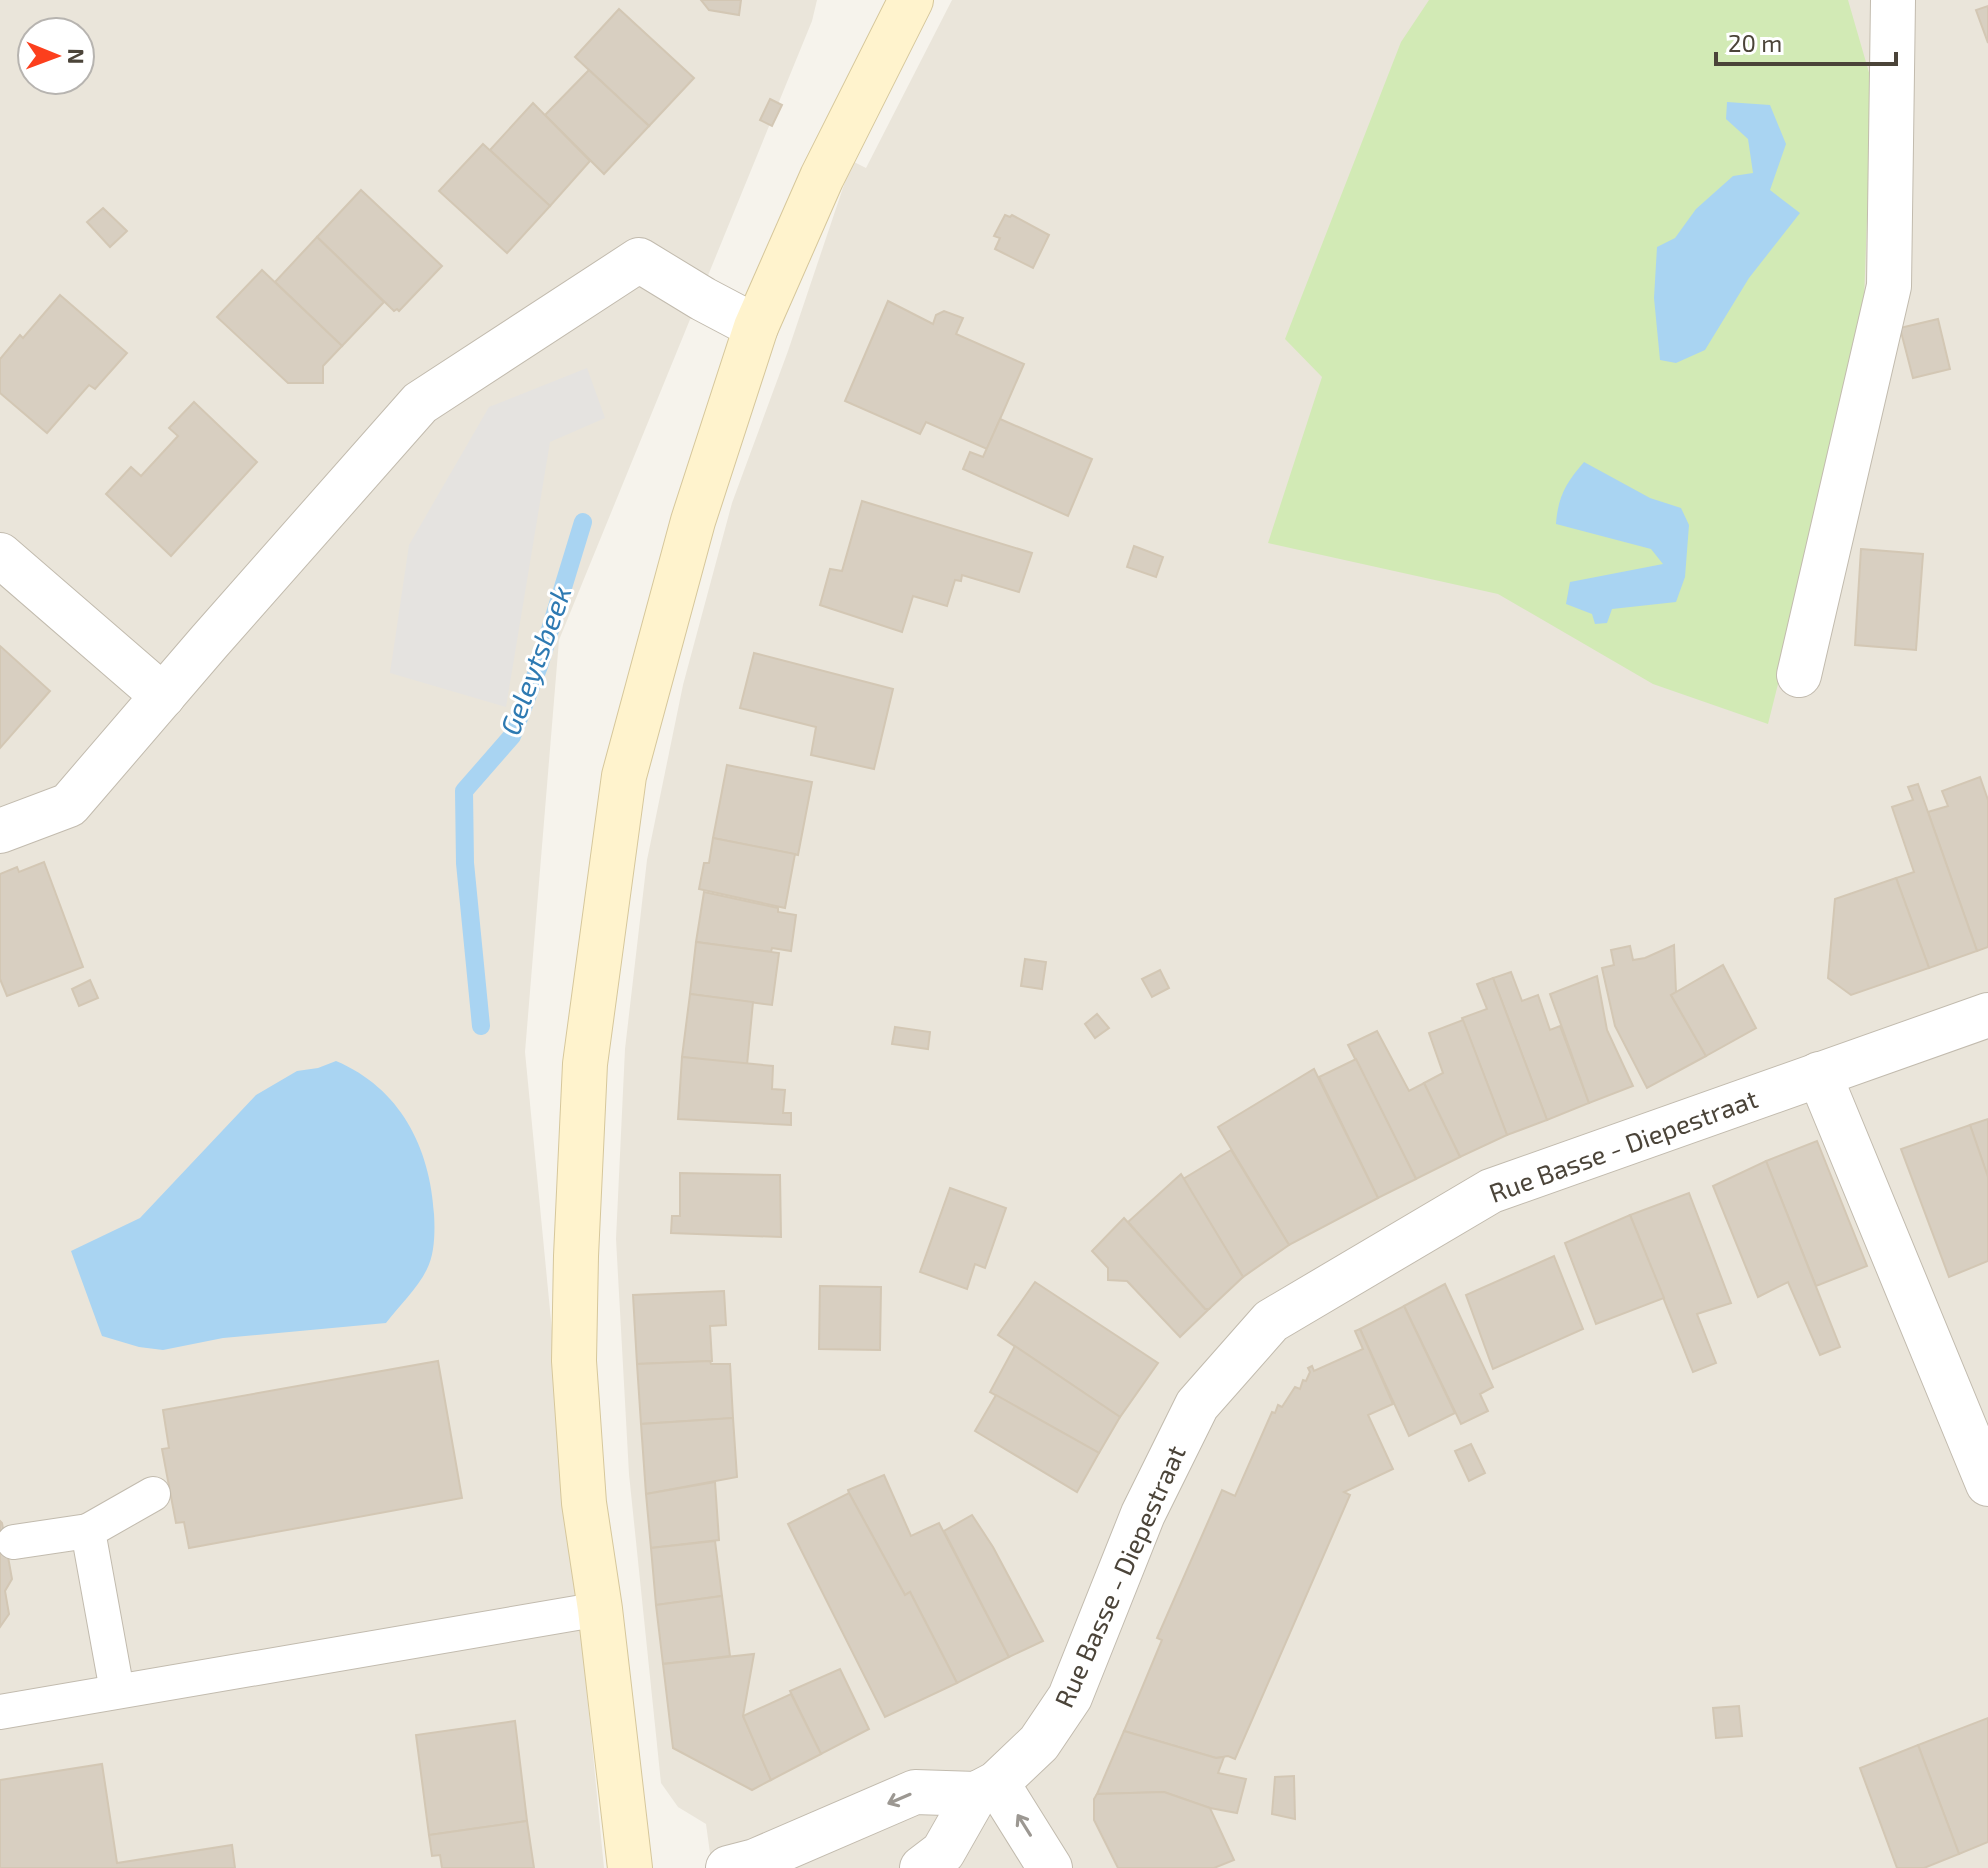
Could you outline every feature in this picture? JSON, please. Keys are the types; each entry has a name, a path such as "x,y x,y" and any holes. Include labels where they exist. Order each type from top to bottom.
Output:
{"main road":[{"path":"630,1868 600,1609 584,1503 574,1361 585,1064 624,776 693,521 756,327 822,177 911,0"}],"street":[{"path":"1799,675 1889,286 1893,0"},
{"path":"0,831 69,805 420,403 639,260 756,327"},
{"path":"0,555 163,696"},
{"name":"Rue Basse - Diepestraat","path":"922,1868 943,1852 987,1788 1039,1743 1070,1697 1143,1514 1197,1405 1271,1321 1491,1191 1988,1015"},
{"path":"1819,1074 1988,1484"},
{"path":"728,1868 755,1861 915,1792 987,1788 1050,1868"}],"lane":[{"path":"14,1542 88,1531 153,1494"},
{"path":"88,1531 117,1691"},
{"path":"0,1712 600,1609"}],"shaded area":[{"path":"0,0 817,0 812,21 559,640 525,1052 604,1868 0,1868"},
{"path":"952,0 1988,0 1988,1868 712,1868 706,1824 678,1807 661,1783 629,1474 616,1239 625,1049 647,860 683,685 732,503 788,351 852,161 866,168"},
{"path":"587,368 605,418 550,442 506,707 390,673 409,545 489,407"}],"green space":[{"path":"1429,0 1848,0 1872,83 1863,327 1826,492 1768,724 1653,684 1498,594 1268,543 1322,377 1285,339 1401,42"}],"water":[{"path":"1727,102 1770,105 1786,144 1770,190 1800,213 1749,278 1705,350 1676,363 1660,360 1654,298 1657,247 1675,238 1696,209 1733,176 1753,173 1748,139 1726,119"},
{"path":"1584,462 1650,498 1681,508 1689,525 1685,577 1676,602 1612,609 1607,623 1595,624 1592,614 1566,604 1570,582 1663,564 1651,549 1556,524 1564,490"},
{"path":"336,1061 378,1087 408,1122 426,1166 431,1189 434,1234 430,1263 419,1283 386,1323 223,1338 163,1350 139,1347 102,1336 71,1251 140,1218 256,1095 297,1071"}],"building":[{"path":"701,0 741,0 739,15 709,10"},
{"path":"1988,6 1988,43 1976,10"},
{"path":"619,9 694,78 649,126 575,57"},
{"path":"589,70 649,126 604,174 545,115"},
{"path":"770,99 782,105 772,126 760,120"},
{"path":"533,103 590,161 550,206 490,150"},
{"path":"483,144 550,206 507,253 439,191"},
{"path":"361,190 442,266 399,311 394,311 317,237"},
{"path":"103,208 127,231 110,247 87,222"},
{"path":"1005,215 1012,215 1049,235 1033,268 995,249 1000,238 994,236"},
{"path":"317,237 384,302 342,346 275,282"},
{"path":"262,270 342,346 323,366 323,383 288,383 217,317"},
{"path":"60,295 127,353 95,389 89,385 47,433 0,393 0,359 20,335 23,338"},
{"path":"888,301 933,324 936,315 944,311 963,318 956,334 1024,364 987,449 926,422 920,434 845,401"},
{"path":"1938,319 1950,369 1913,378 1900,328"},
{"path":"194,402 257,462 171,556 106,494 131,467 141,476 178,436 169,428"},
{"path":"1000,419 1092,459 1068,516 963,469 970,452 983,457"},
{"path":"862,501 1032,553 1019,592 962,575 961,581 955,580 947,606 913,596 902,632 820,605 830,569 842,571"},
{"path":"1134,546 1163,557 1156,577 1127,567"},
{"path":"1861,549 1923,554 1916,650 1855,645"},
{"path":"0,646 50,691 0,748"},
{"path":"754,653 893,689 874,769 811,755 816,727 740,708"},
{"path":"727,765 812,782 798,855 713,838"},
{"path":"1980,777 1988,800 1988,947 1977,951 1928,812 1948,806 1942,791"},
{"path":"1918,784 1977,951 1929,968 1896,878 1914,872 1892,807 1913,800 1908,787"},
{"path":"713,838 795,854 785,908 699,889 704,863 709,863"},
{"path":"44,862 83,967 7,996 0,979 0,874 17,867 19,872"},
{"path":"1896,878 1929,968 1851,995 1828,978 1835,899"},
{"path":"704,892 778,908 778,912 796,915 791,951 772,948 771,952 696,942"},
{"path":"696,942 779,953 772,1005 690,994"},
{"path":"1674,945 1676,992 1671,995 1706,1056 1647,1088 1615,1026 1602,968 1614,965 1611,950 1630,946 1633,960"},
{"path":"1025,959 1046,962 1042,989 1021,986"},
{"path":"1723,965 1756,1028 1706,1056 1671,995"},
{"path":"1160,970 1169,988 1152,997 1142,979"},
{"path":"1511,972 1522,1001 1538,995 1550,1030 1560,1026 1589,1103 1547,1120 1493,978"},
{"path":"1597,976 1607,1030 1633,1086 1589,1103 1550,994"},
{"path":"1493,978 1547,1120 1507,1135 1462,1018 1487,1009 1477,984"},
{"path":"90,980 98,998 79,1006 72,989"},
{"path":"690,994 753,1002 747,1065 682,1057"},
{"path":"1097,1014 1109,1028 1095,1038 1085,1024"},
{"path":"1463,1020 1507,1135 1460,1157 1424,1083 1443,1073 1429,1033"},
{"path":"895,1027 930,1032 928,1049 892,1044"},
{"path":"1377,1031 1409,1091 1424,1083 1460,1157 1416,1179 1348,1045"},
{"path":"682,1057 773,1066 772,1089 785,1090 783,1113 791,1113 791,1125 678,1119"},
{"path":"1356,1059 1416,1179 1378,1198 1319,1077"},
{"path":"1314,1069 1378,1198 1289,1245 1218,1127"},
{"path":"1988,1119 1988,1177 1970,1125"},
{"path":"1970,1125 1988,1177 1988,1261 1949,1277 1901,1149"},
{"path":"1817,1141 1867,1266 1816,1286 1766,1161"},
{"path":"1231,1150 1289,1245 1243,1277 1183,1179"},
{"path":"1766,1161 1840,1347 1820,1355 1788,1282 1758,1297 1713,1186"},
{"path":"680,1173 780,1175 781,1237 671,1233 672,1216 680,1216"},
{"path":"1181,1174 1243,1277 1209,1309 1205,1309 1128,1222"},
{"path":"950,1188 1006,1208 985,1268 975,1264 967,1289 920,1272"},
{"path":"1689,1193 1731,1303 1697,1314 1716,1363 1693,1372 1630,1215"},
{"path":"1630,1215 1664,1298 1596,1324 1565,1243"},
{"path":"1124,1218 1205,1309 1209,1309 1180,1337 1127,1281 1108,1280 1108,1268 1092,1251"},
{"path":"1554,1256 1583,1329 1493,1369 1466,1295"},
{"path":"1035,1282 1158,1363 1120,1417 998,1335"},
{"path":"1445,1284 1493,1387 1480,1394 1488,1411 1461,1424 1404,1306"},
{"path":"820,1286 881,1287 880,1350 819,1349"},
{"path":"724,1291 726,1325 710,1326 712,1361 637,1364 633,1295"},
{"path":"1404,1306 1455,1413 1409,1436 1360,1329"},
{"path":"1360,1329 1393,1404 1368,1415 1393,1469 1344,1492 1350,1495 1235,1759 1228,1756 1216,1758 1124,1731 1162,1640 1157,1638 1222,1490 1235,1496 1272,1412 1275,1413 1278,1405 1282,1407 1295,1387 1300,1389 1310,1372 1308,1368 1312,1366 1314,1371 1363,1349 1355,1331"},
{"path":"1015,1346 1120,1417 1099,1453 990,1392"},
{"path":"438,1361 462,1498 189,1548 184,1522 176,1523 162,1449 169,1448 163,1410"},
{"path":"710,1361 711,1364 730,1364 733,1418 641,1424 637,1364"},
{"path":"996,1395 1099,1453 1077,1492 975,1431"},
{"path":"733,1418 737,1477 646,1494 641,1424"},
{"path":"1471,1444 1485,1473 1469,1481 1455,1451"},
{"path":"884,1475 911,1536 939,1523 1009,1657 957,1683 910,1592 905,1595 849,1493 848,1490"},
{"path":"715,1482 719,1540 651,1548 646,1494"},
{"path":"849,1493 905,1595 910,1592 957,1683 885,1717 788,1524"},
{"path":"972,1515 993,1547 1043,1641 1009,1657 944,1531"},
{"path":"0,1521 12,1579 5,1591 9,1614 0,1627"},
{"path":"715,1541 722,1596 656,1605 651,1548"},
{"path":"722,1596 730,1656 663,1664 656,1605"},
{"path":"754,1654 743,1716 771,1780 752,1790 673,1748 663,1664"},
{"path":"840,1669 869,1729 821,1754 790,1691"},
{"path":"791,1694 821,1754 771,1780 743,1716"},
{"path":"1739,1706 1742,1736 1716,1738 1713,1708"},
{"path":"1988,1718 1988,1842 1959,1854 1918,1745"},
{"path":"515,1721 527,1821 429,1835 416,1735"},
{"path":"1124,1731 1216,1758 1224,1757 1218,1773 1246,1779 1237,1813 1210,1808 1164,1792 1097,1794"},
{"path":"1918,1745 1959,1854 1924,1868 1897,1868 1860,1768"},
{"path":"102,1764 117,1863 232,1845 235,1868 0,1868 0,1780"},
{"path":"1294,1776 1295,1819 1272,1814 1275,1777"},
{"path":"1164,1792 1210,1808 1234,1860 1214,1868 1118,1868 1094,1820 1094,1799 1097,1794"},
{"path":"527,1821 534,1868 442,1868 440,1855 432,1856 429,1835"}],"waterway":[{"name":"Geleytsbeek","path":"481,1026 465,863 464,791 512,736 539,666 583,522"}]}
